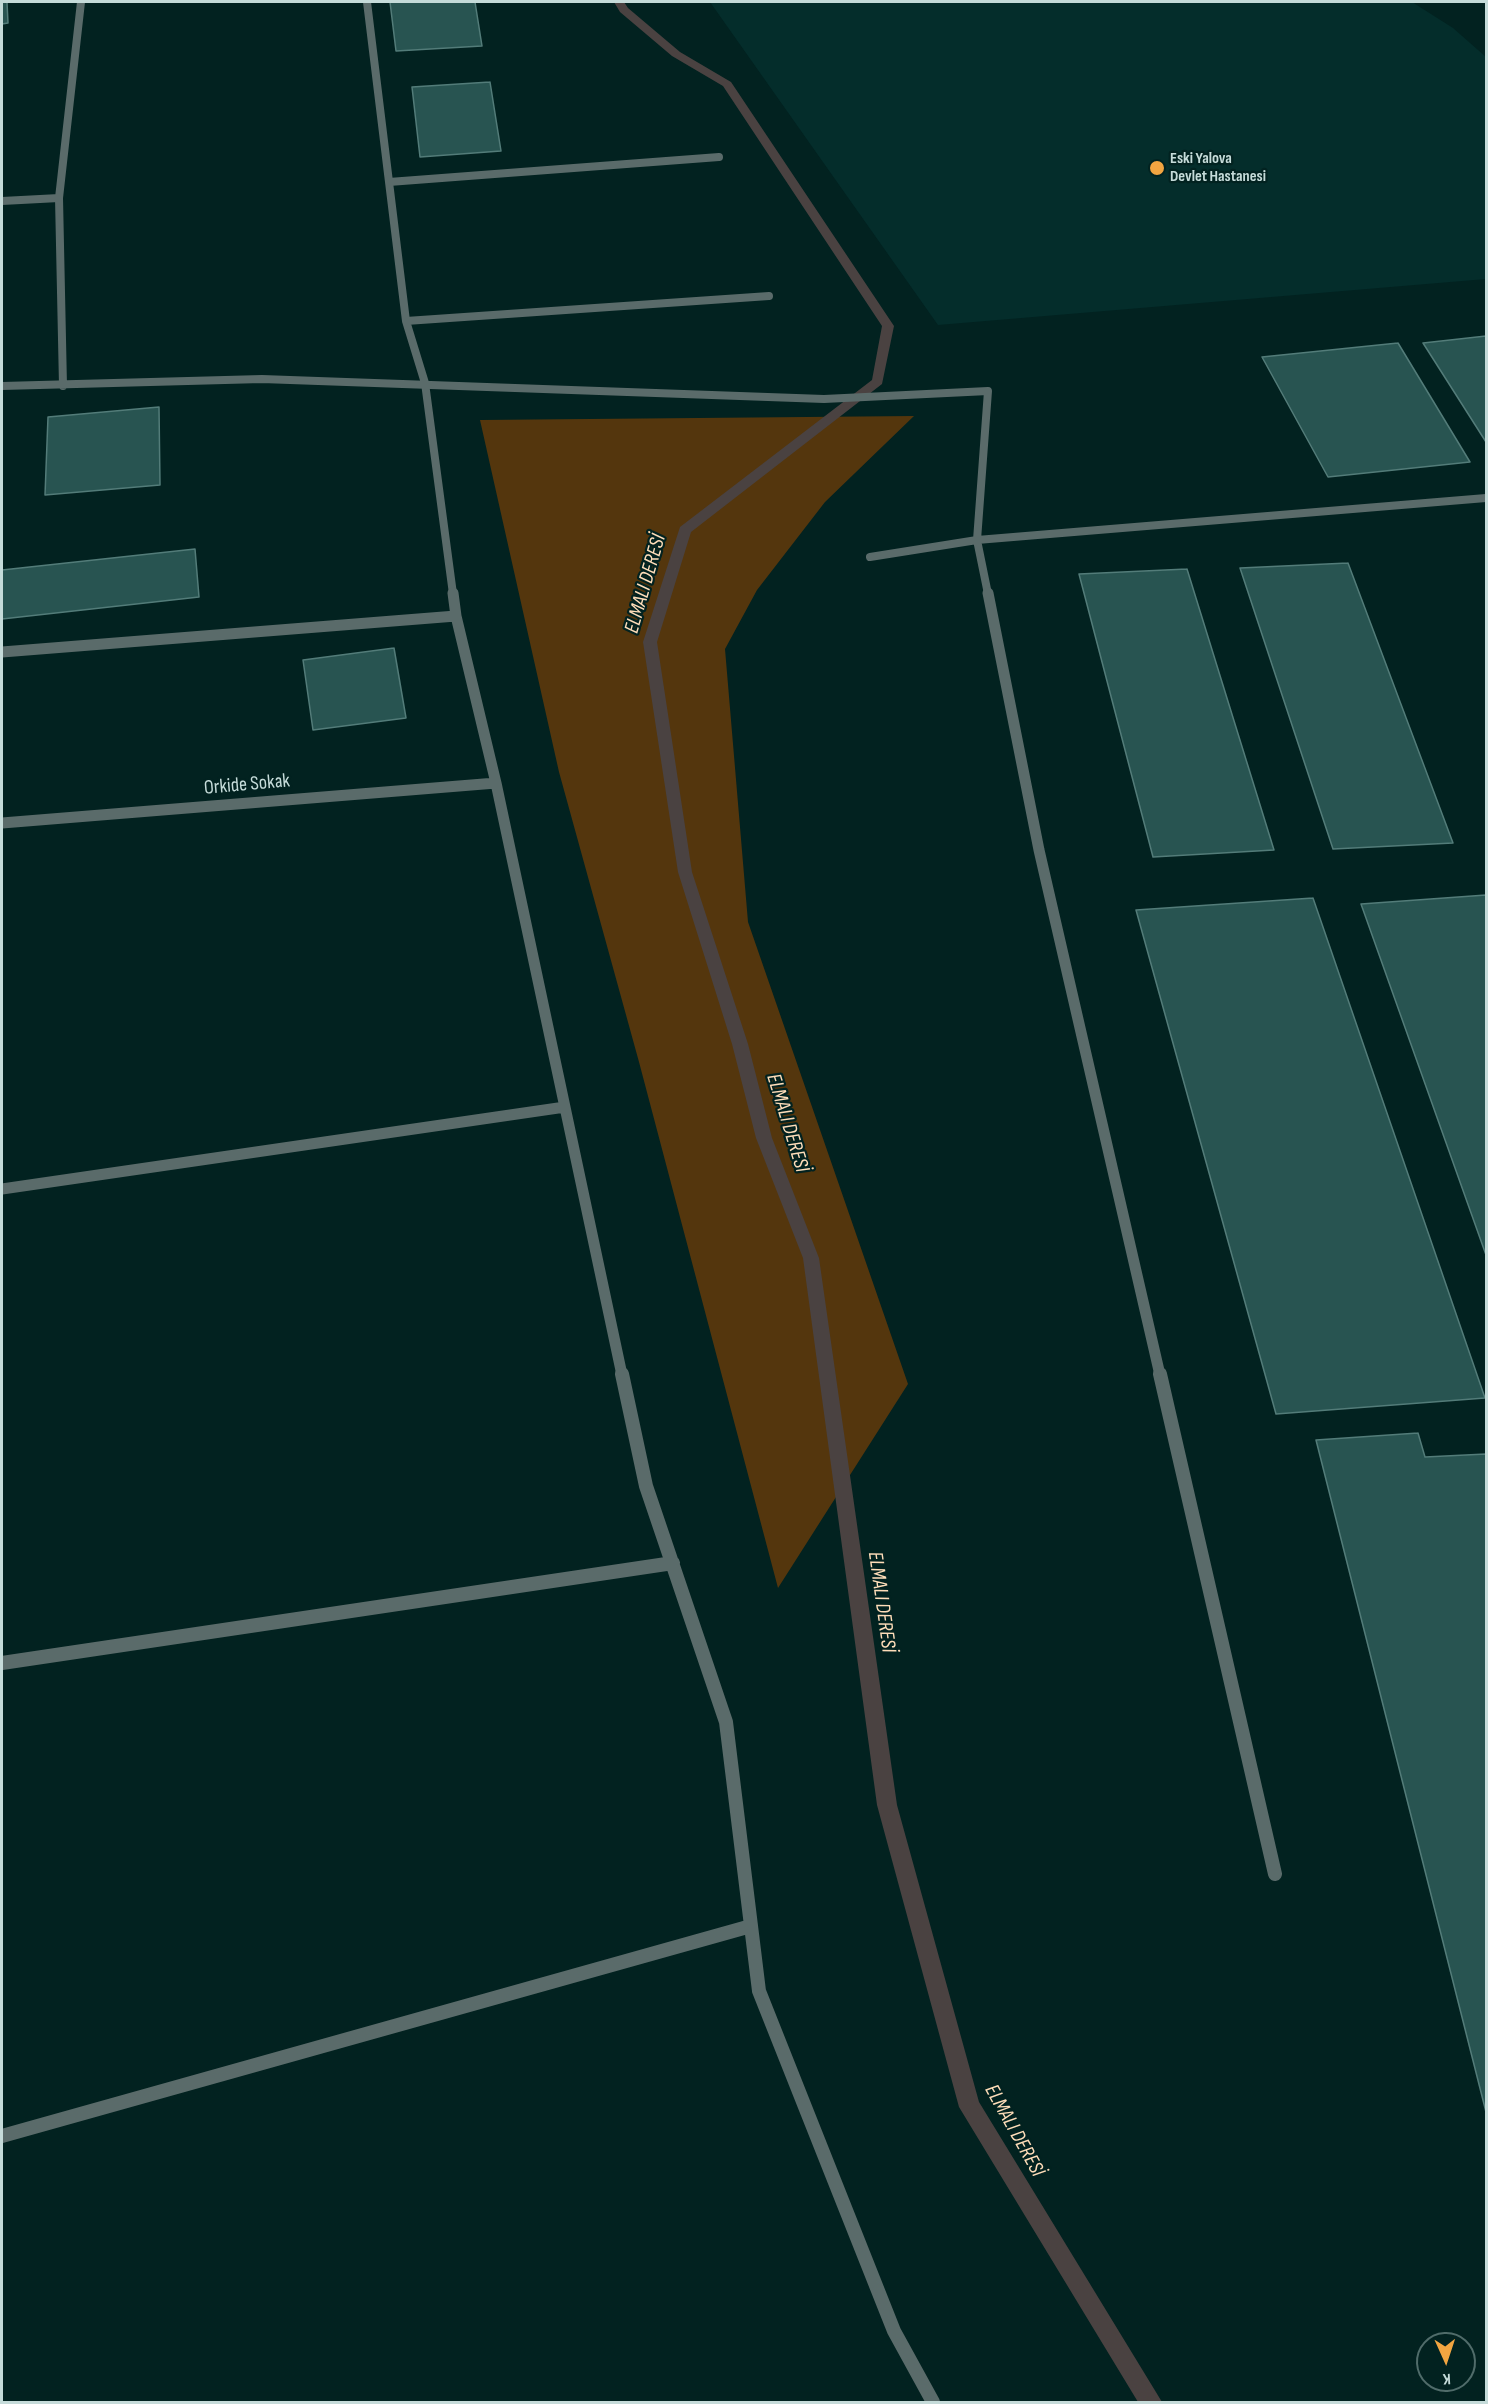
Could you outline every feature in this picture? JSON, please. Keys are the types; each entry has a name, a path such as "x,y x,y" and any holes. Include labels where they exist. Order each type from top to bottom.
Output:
{"street":[{"path":"63,386 58,198 81,2"},
{"path":"367,2 406,321 425,383 456,616 496,783 646,1486 726,1722 759,1991 894,2331 933,2403"},
{"path":"389,182 719,157"},
{"path":"2,201 58,198"},
{"path":"406,321 769,296"},
{"path":"2,386 262,380 425,383 824,399 988,391 977,540 1041,862 1275,1874"},
{"path":"870,557 977,540 1486,498"},
{"path":"2,652 456,616"},
{"name":"Orkide Sokak","path":"2,823 496,783"},
{"path":"2,1189 565,1107"},
{"path":"2,1663 673,1563"},
{"path":"2,2136 751,1926"}],"shaded area":[{"name":"Eski Yalova Devlet Hastanesi","path":"710,2 1412,2 1453,28 1486,57 1486,279 938,325"},
{"path":"914,416 825,502 757,590 725,649 748,922 908,1384 778,1588 639,1062 559,772 480,420"}],"building":[{"path":"2,2 7,2 8,23 2,24"},
{"path":"390,2 475,2 482,46 396,51"},
{"path":"490,82 501,151 420,157 412,87"},
{"path":"1486,336 1486,442 1423,343"},
{"path":"1398,343 1470,462 1328,477 1262,357"},
{"path":"159,407 160,485 45,495 48,417"},
{"path":"195,549 199,597 2,619 2,570"},
{"path":"1348,563 1453,843 1333,849 1240,568"},
{"path":"1187,569 1274,850 1153,857 1079,574"},
{"path":"394,648 406,718 313,730 303,660"},
{"path":"1486,895 1486,1255 1361,904"},
{"path":"1313,898 1485,1398 1276,1414 1136,910"},
{"path":"1418,1433 1425,1457 1486,1454 1486,2112 1316,1440"}],"waterway":[{"name":"ELMALI DERESİ","path":"619,2 624,10 676,54 727,84 888,326 878,381 685,530 650,642 685,872 740,1044 764,1138 811,1258 887,1805 970,2107 1151,2402"}],"place":[{"name":"Eski Yalova Devlet Hastanesi","path":"1157,168"}]}
